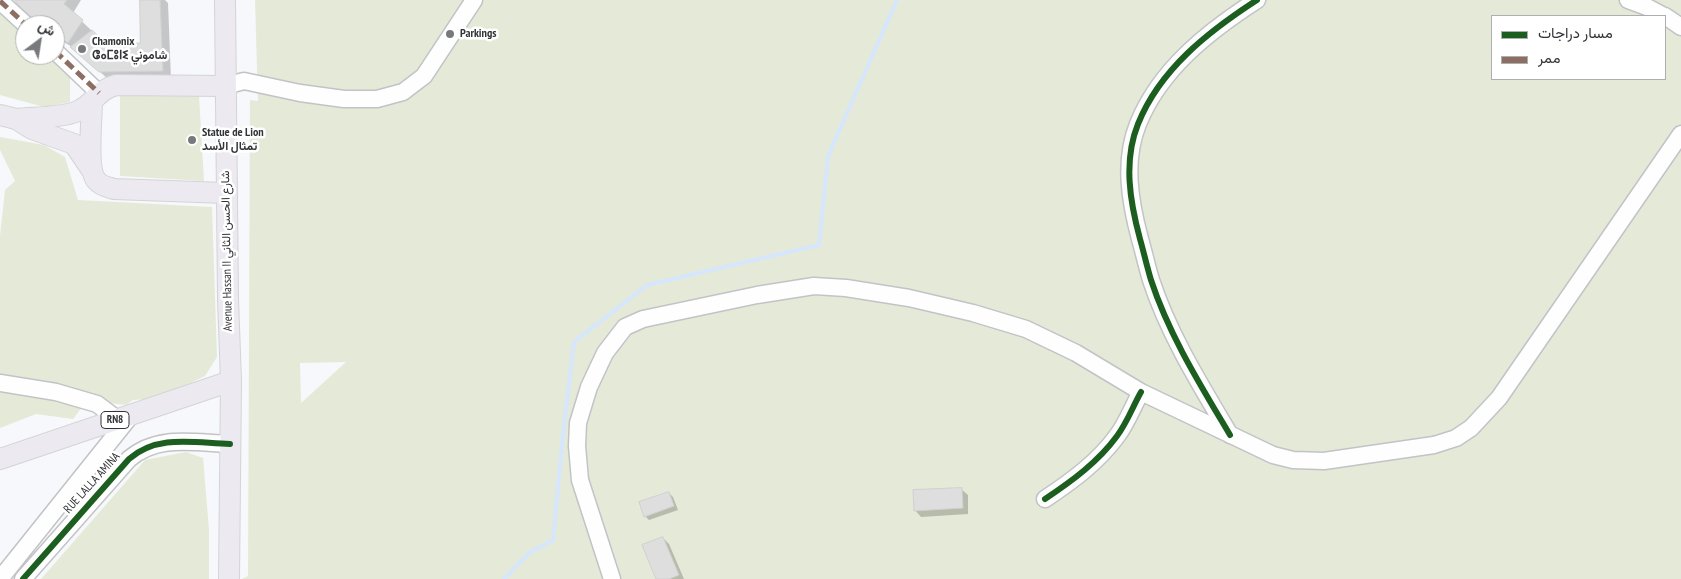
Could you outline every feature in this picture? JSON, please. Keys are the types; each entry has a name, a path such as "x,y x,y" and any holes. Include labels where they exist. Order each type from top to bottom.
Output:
{"main road":[{"name":"Avenue Hassan II شارع الحسن الثاني","path":"225,0 226,193 230,381 229,579"},
{"path":"8,117 62,115 78,111 108,88 116,85 225,86"},
{"path":"91,169 96,98"},
{"path":"8,117 32,129 74,144 91,169 97,182 104,186 114,189 226,193"},
{"name":"RN8","path":"0,458 230,381"}],"street":[{"path":"225,86 244,81 344,99 377,98 403,92 424,76 474,0"},
{"path":"1230,435 1199,383 1167,319 1151,280 1136,225 1130,190 1131,148 1138,124 1152,96 1172,68 1228,19 1257,0"},
{"path":"1628,0 1663,15"},
{"path":"0,1 15,15"},
{"path":"1666,17 1681,27"},
{"path":"65,62 96,98"},
{"path":"612,579 580,480 577,446 578,422 588,387 605,353 625,327 643,318 766,293 814,286 846,288 909,298 973,313 1026,329 1076,353 1141,392 1273,456 1293,460 1324,461 1434,445 1456,438 1471,428 1499,398 1681,134"},
{"path":"0,383 56,392 97,404 125,417 0,579"},
{"path":"1045,499 1073,480 1103,453 1118,435 1141,392"},
{"name":"RUE LALLA AMINA","path":"23,579 136,452 163,442 230,444"}],"green space":[{"path":"255,0 1681,0 1681,579 242,579 248,576 250,100 258,101","holes":["346,362 301,403 300,363"]},
{"path":"0,9 15,22 15,65 63,65 70,71 70,102 44,107 0,95"},
{"path":"120,96 199,96 204,181 120,176"},
{"path":"0,137 44,145 65,157 78,200 212,207 217,357 205,376 158,398 133,400 126,405 90,401 83,406 73,419 36,414 0,428 0,236 5,190 15,181 0,150"},
{"path":"186,452 203,458 209,530 209,579 41,579 145,460"}],"building":[{"path":"15,0 67,0 64,4 83,20 68,43 65,41 65,15 29,15"},
{"path":"140,0 160,0 163,71 99,72 70,47 92,30 108,45 140,43"},
{"path":"962,488 963,508 914,511 913,490"},
{"path":"669,492 674,506 644,517 639,502"},
{"path":"663,537 679,575 669,579 656,579 642,545"}],"waterway":[{"path":"504,579 529,553 553,540 574,342 647,285 819,245 828,156 897,0"}],"marked path":[{"path":"0,1 15,15"},
{"path":"65,61 99,93"}],"cycle path":[{"path":"1230,435 1186,360 1158,300 1136,225 1129,167 1133,138 1138,124 1147,104 1159,86 1204,38 1257,0"},
{"path":"1045,499 1084,471 1102,454 1124,426 1141,392"},
{"path":"23,579 129,459 140,451 164,443 230,444"}],"place":[{"name":"Parkings","path":"450,34"},
{"name":"Chamonix ⵛⴰⵎⵓⵏⵉ شاموني","path":"82,49"},
{"name":"Statue de Lion تمثال الأسد","path":"192,140"}]}
